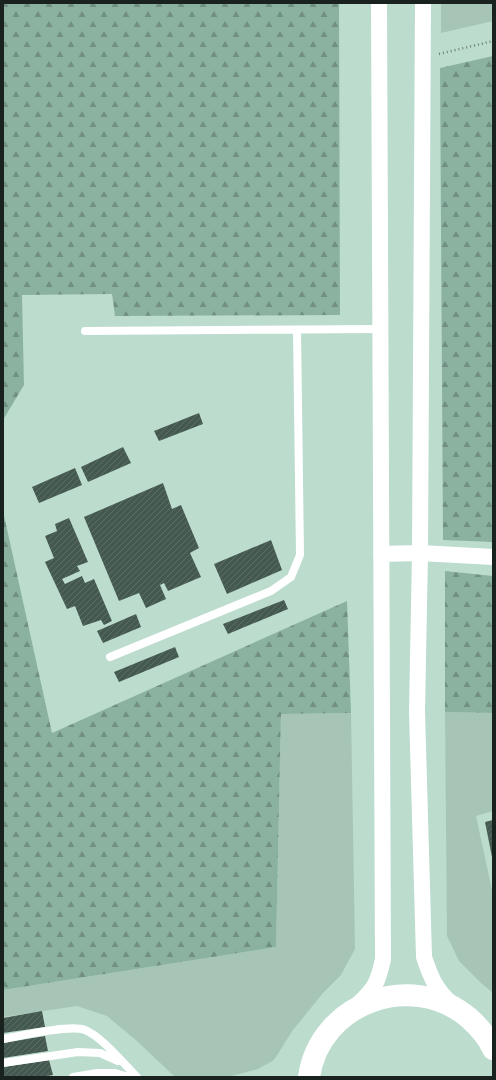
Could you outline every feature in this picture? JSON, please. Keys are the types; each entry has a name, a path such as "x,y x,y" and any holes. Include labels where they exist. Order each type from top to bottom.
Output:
{"main road":[{"path":"302,1077 330,1030 351,1011 378,998 392,995 407,995 436,1000 450,1005 462,1013 490,1041"},
{"path":"309,1077 314,1055"}],"street":[{"path":"351,1011 372,991 379,977 383,959 379,3"},
{"path":"422,3 420,552 417,712 424,958 437,989 462,1013"},
{"path":"381,554 420,552 493,556"}],"lane":[{"path":"85,332 380,329"},
{"path":"110,657 271,591 291,577 300,555 296,330"},
{"path":"3,1039 70,1028 84,1030 98,1038 137,1077"},
{"path":"3,1063 78,1052 100,1053 123,1063"},
{"path":"73,1077 115,1072 129,1077"}],"path":[{"path":"422,58 493,41"}],"shaded area":[{"path":"3,3 493,3 493,1077 3,1077"},
{"path":"441,3 493,3 493,21 441,33"},
{"path":"445,712 493,713 493,811 476,816 493,895 493,993 459,961 447,936"},
{"path":"351,713 355,949 341,975 323,993 293,1030 274,1060 258,1069 228,1077 175,1077 137,1041 107,1016 77,1006 3,1017 3,990 276,947 281,714"}],"green space":[{"path":"3,3 339,3 340,315 115,316 112,294 22,295 24,385 3,420"},
{"path":"493,56 493,542 443,540 440,68"},
{"path":"3,511 52,733 347,601 351,713 281,714 276,947 3,990"},
{"path":"445,571 493,576 493,713 445,712"}],"building":[{"path":"199,413 203,424 159,441 154,431"},
{"path":"123,447 131,463 88,482 81,467"},
{"path":"75,468 82,485 39,503 32,487"},
{"path":"163,483 172,509 181,505 199,548 190,553 201,577 168,591 164,583 160,585 166,599 146,608 139,593 119,601 84,517"},
{"path":"69,518 88,562 77,566 80,571 62,579 65,584 82,576 85,583 94,579 112,621 104,625 101,620 83,626 75,606 67,609 45,562 54,558 45,536 57,531 55,524"},
{"path":"271,540 282,570 227,594 214,564"},
{"path":"284,600 288,609 228,634 223,624"},
{"path":"136,614 141,627 103,643 97,631"},
{"path":"175,647 179,657 119,682 114,672"},
{"path":"493,820 493,856 492,857 485,822"},
{"path":"42,1011 45,1027 3,1033 3,1018"},
{"path":"45,1036 48,1051 3,1058 3,1043"},
{"path":"49,1060 53,1075 41,1077 3,1077 3,1067"}]}
